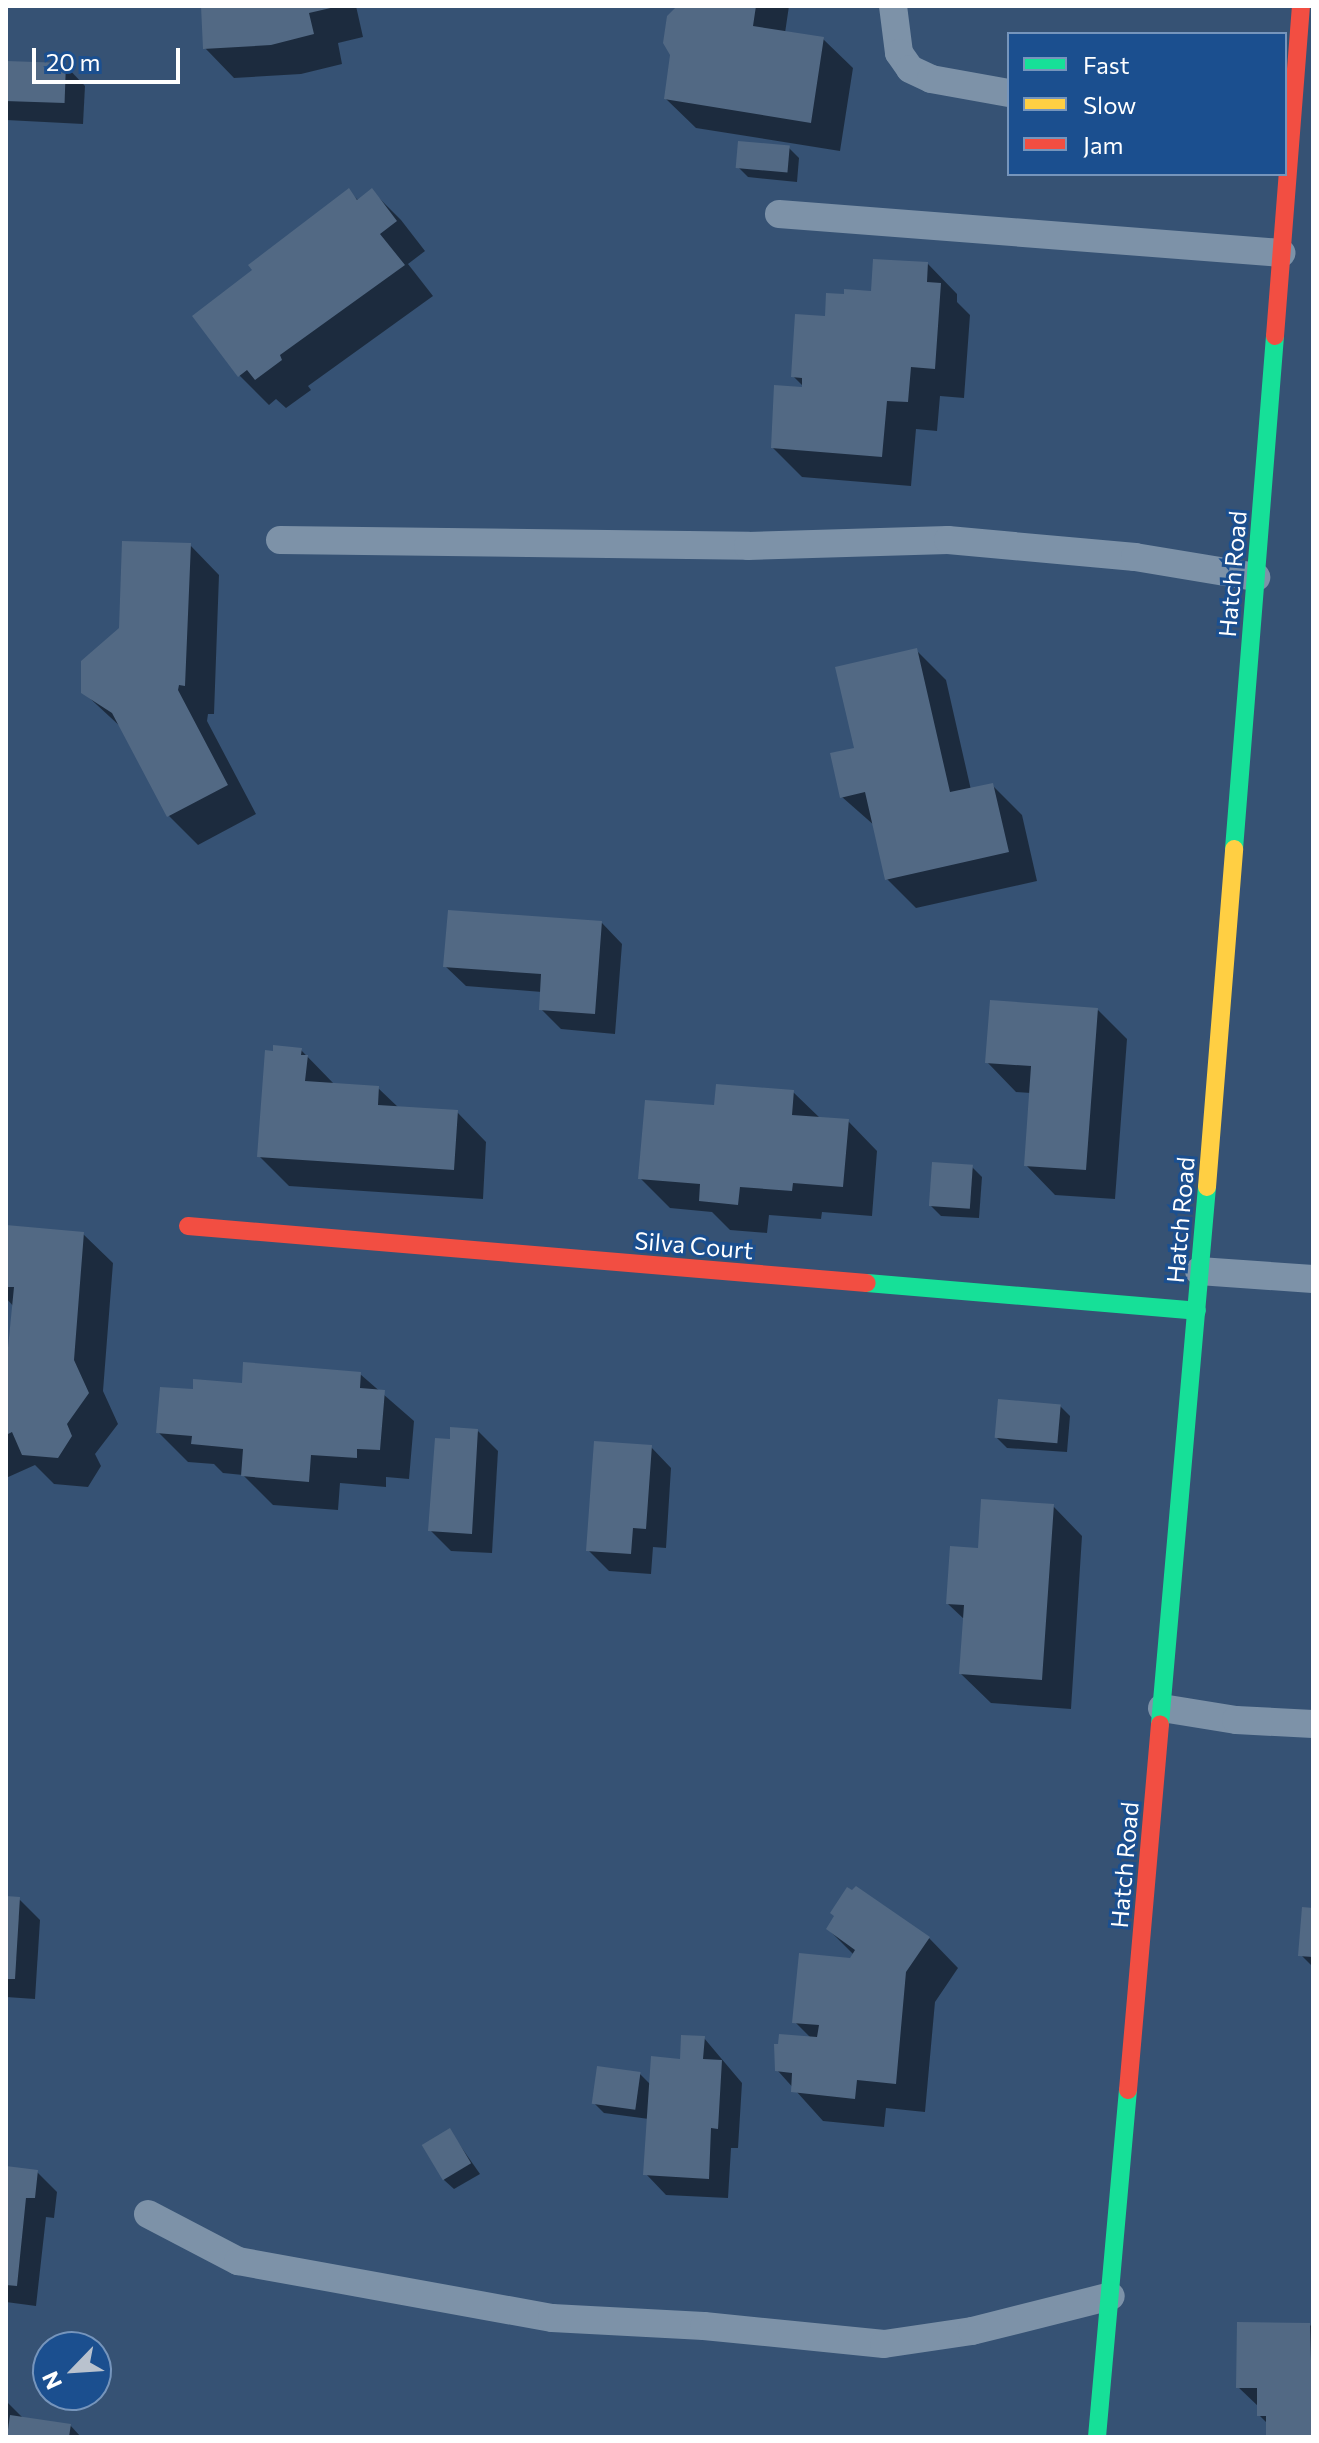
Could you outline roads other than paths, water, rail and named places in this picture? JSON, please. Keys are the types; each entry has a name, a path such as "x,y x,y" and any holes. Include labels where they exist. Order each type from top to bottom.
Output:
{"street":[{"name":"Hatch Road","path":"1287,155 1301,6"},
{"name":"Hatch Road","path":"1097,2437 1197,1311 1286,176"},
{"name":"Silva Court","path":"188,1226 1197,1311"}],"lane":[{"path":"893,6 899,53 910,69 931,79 1007,93"},
{"path":"779,214 1281,253"},
{"path":"280,540 748,546 948,540 1135,557 1256,577"},
{"path":"1199,1271 1313,1279"},
{"path":"1162,1708 1236,1720 1313,1724"},
{"path":"148,2214 238,2261 552,2318 704,2326 884,2344 972,2331 1111,2296"}]}
